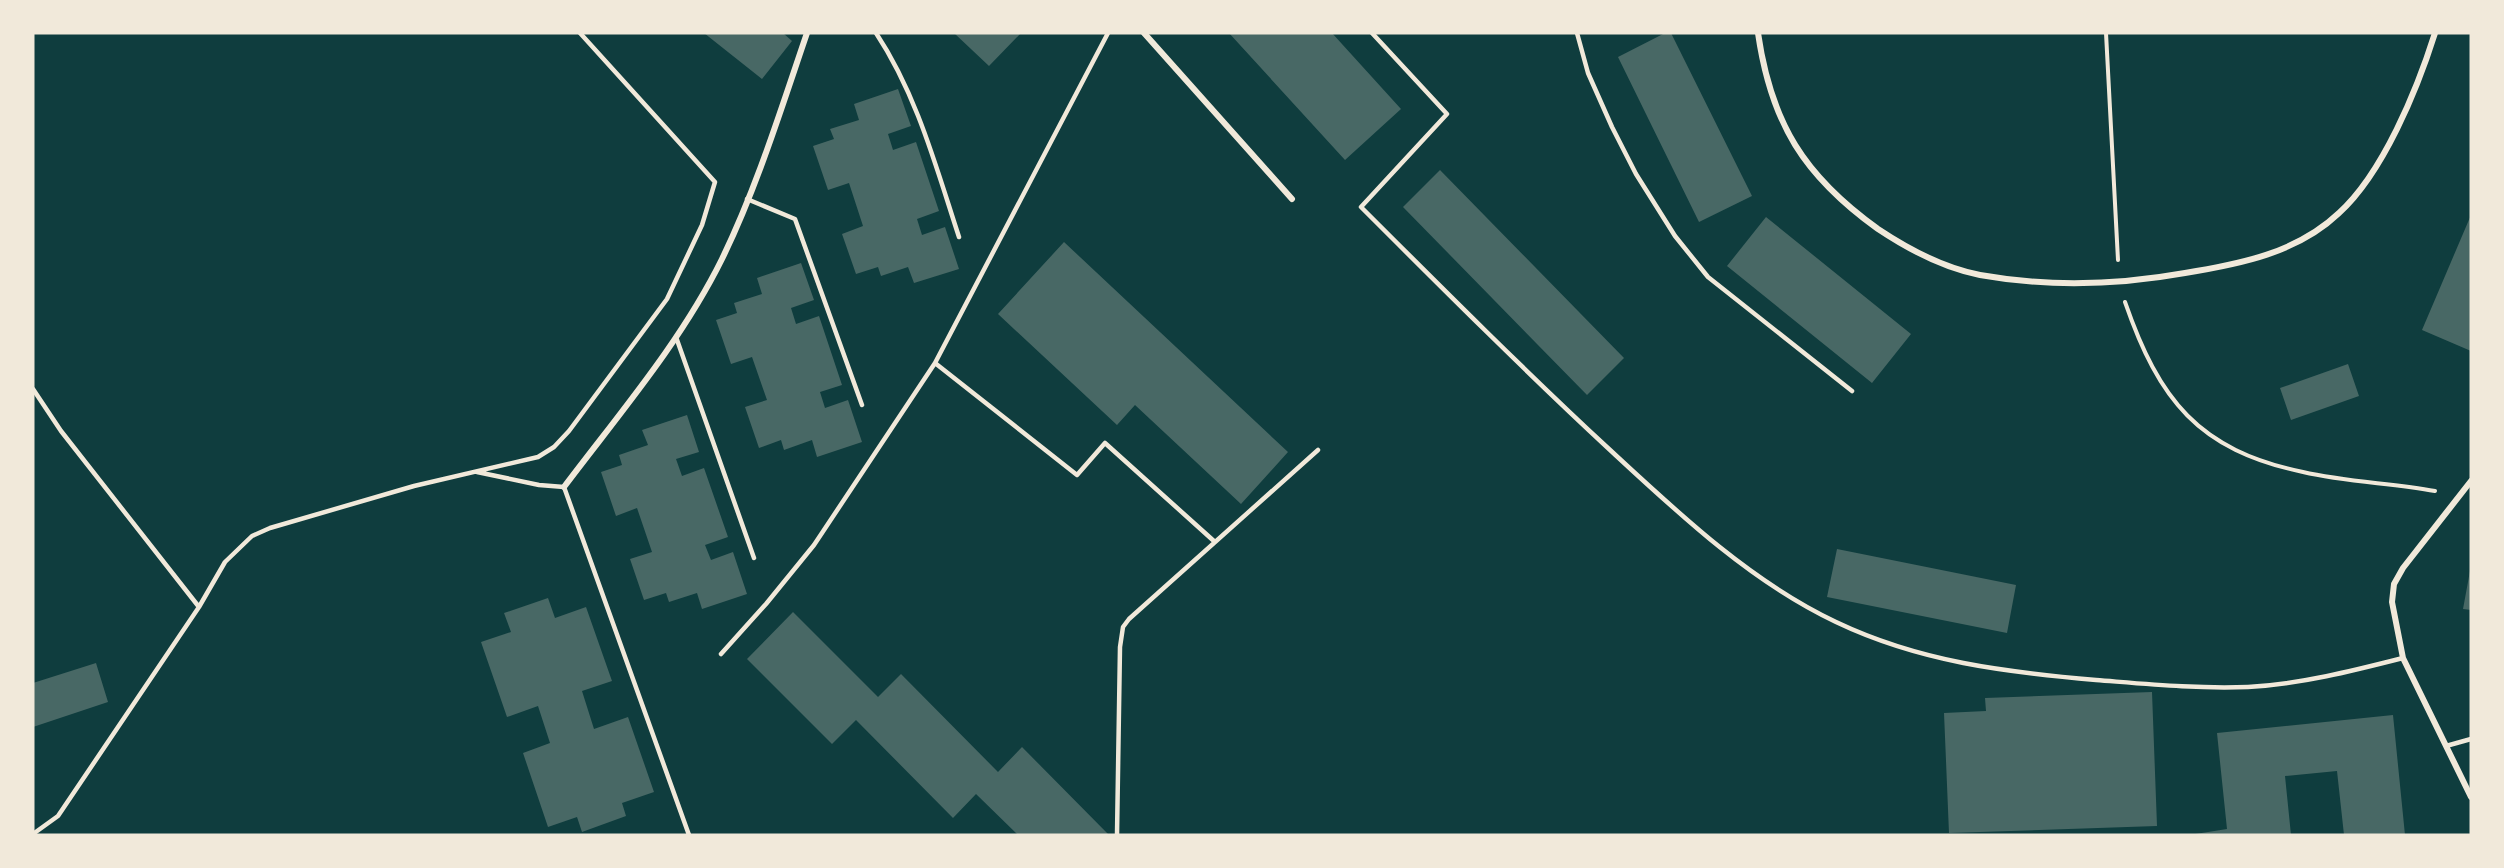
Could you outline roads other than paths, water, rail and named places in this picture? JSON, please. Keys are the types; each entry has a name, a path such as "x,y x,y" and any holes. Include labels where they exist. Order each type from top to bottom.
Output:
{"street":[{"path":"564,487 676,337 722,259 747,199 807,33"},
{"path":"1144,33 1292,199"},
{"path":"1758,33 1763,67 1772,99 1786,130 1805,162 1836,196 1894,240 1931,259 1978,274 2053,282 2120,283 2168,277 2252,259 2287,248 2305,239 2331,220 2354,198 2377,166 2406,108 2435,33"},
{"path":"2471,481 2462,496 2403,568 2394,584 2392,602 2403,658 2471,798"}],"lane":[{"path":"33,834 58,816 199,607 225,562 252,536 270,528 381,496 538,456 554,447 569,431 667,299 702,225 715,182 580,33"},
{"path":"876,33 896,65 918,114 959,237"},
{"path":"721,654 814,545 935,363 1108,33"},
{"path":"1372,33 1447,114 1361,207 1524,370 1663,499 1746,566 1795,600 1837,623 1883,640 1950,661 2009,672 2167,686 2251,687 2331,676 2403,658"},
{"path":"1577,33 1588,73 1612,127 1636,174 1676,236 1708,277 1852,391"},
{"path":"747,199 795,219 862,405"},
{"path":"676,337 754,558"},
{"path":"935,363 1077,476 1105,443 1215,542"},
{"path":"33,389 61,431 199,607"},
{"path":"1116,835 1120,647 1123,627 1129,619 1318,450"},
{"path":"474,472 539,485 564,487 689,835"},
{"path":"2445,746 2471,740"}]}
